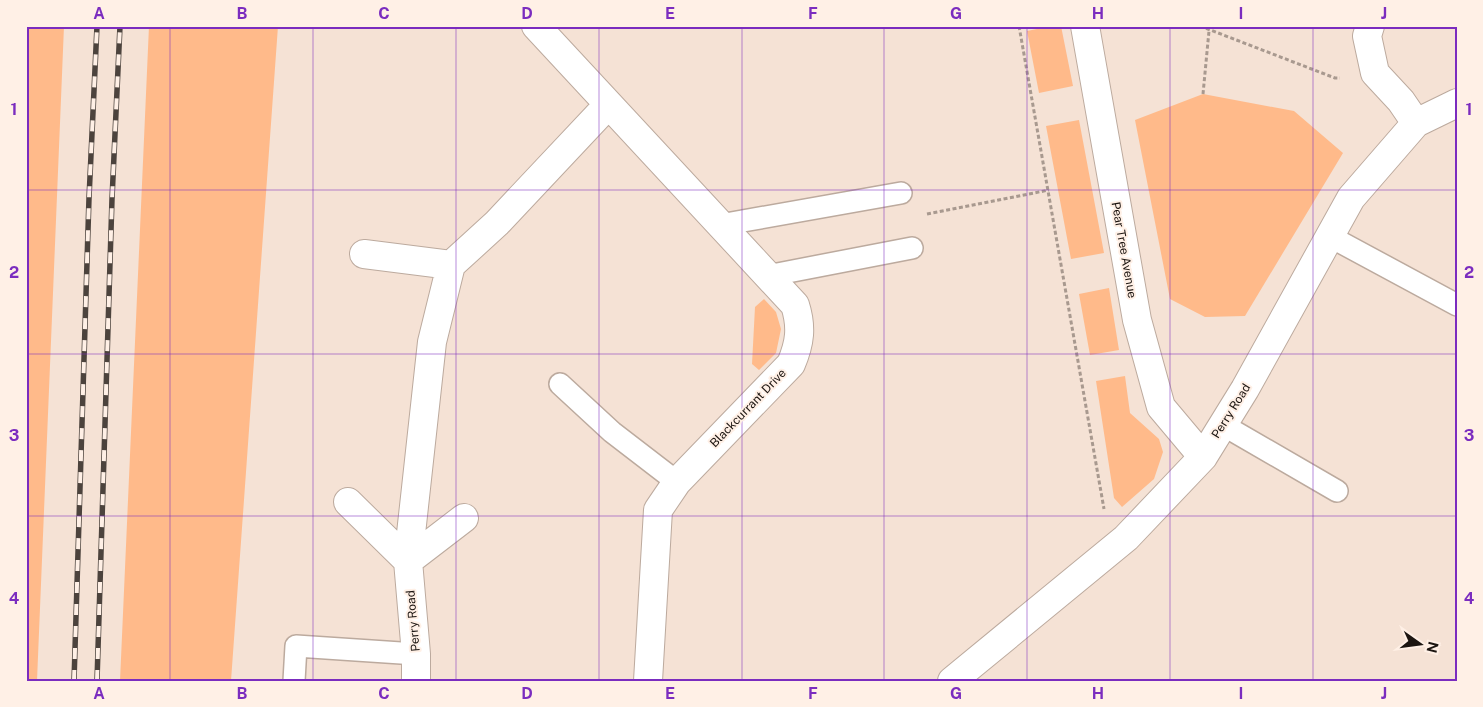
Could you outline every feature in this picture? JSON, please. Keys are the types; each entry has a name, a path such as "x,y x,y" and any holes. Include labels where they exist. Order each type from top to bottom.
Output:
{"street":[{"name":"Blackcurrant Drive","path":"536,26 795,305 800,318 800,334 791,364 677,482 658,510 648,681"},
{"name":"Pear Tree Avenue","path":"1085,26 1136,320 1161,407 1203,457"},
{"path":"1370,26 1367,36 1375,74 1401,101 1416,122"},
{"name":"Perry Road","path":"952,681 1126,538 1203,457 1245,389 1351,198 1416,122 1457,103"},
{"path":"364,254 450,265 497,223 608,105"},
{"name":"Perry Road","path":"416,681 416,654 408,561 432,342 450,265"},
{"path":"348,502 408,561 464,518"}],"lane":[{"path":"720,225 901,193"},
{"path":"1329,236 1457,305"},
{"path":"767,276 912,248"},
{"path":"560,384 612,432 677,482"},
{"path":"1222,425 1337,491"},
{"path":"294,681 296,646 416,654"}],"path":[{"path":"1019,26 1106,521 1126,538"},
{"path":"1200,26 1335,78 1375,74"},
{"path":"1203,94 1209,31"}],"shaded area":[{"path":"26,26 64,26 37,681 26,681"},
{"path":"149,26 278,26 231,681 120,681"},
{"path":"1061,26 1073,86 1039,93 1027,31"},
{"path":"1203,94 1294,111 1343,153 1245,316 1205,317 1170,299 1135,120"},
{"path":"1079,120 1104,253 1071,259 1046,126"},
{"path":"1109,288 1119,350 1090,355 1079,294"},
{"path":"764,299 776,312 781,329 776,353 759,370 752,364 755,307"},
{"path":"1125,376 1130,413 1159,439 1163,452 1154,479 1122,507 1114,498 1096,381"}],"railway":[{"path":"74,681 89,198 97,26"},
{"path":"97,681 112,199 120,26"}]}
